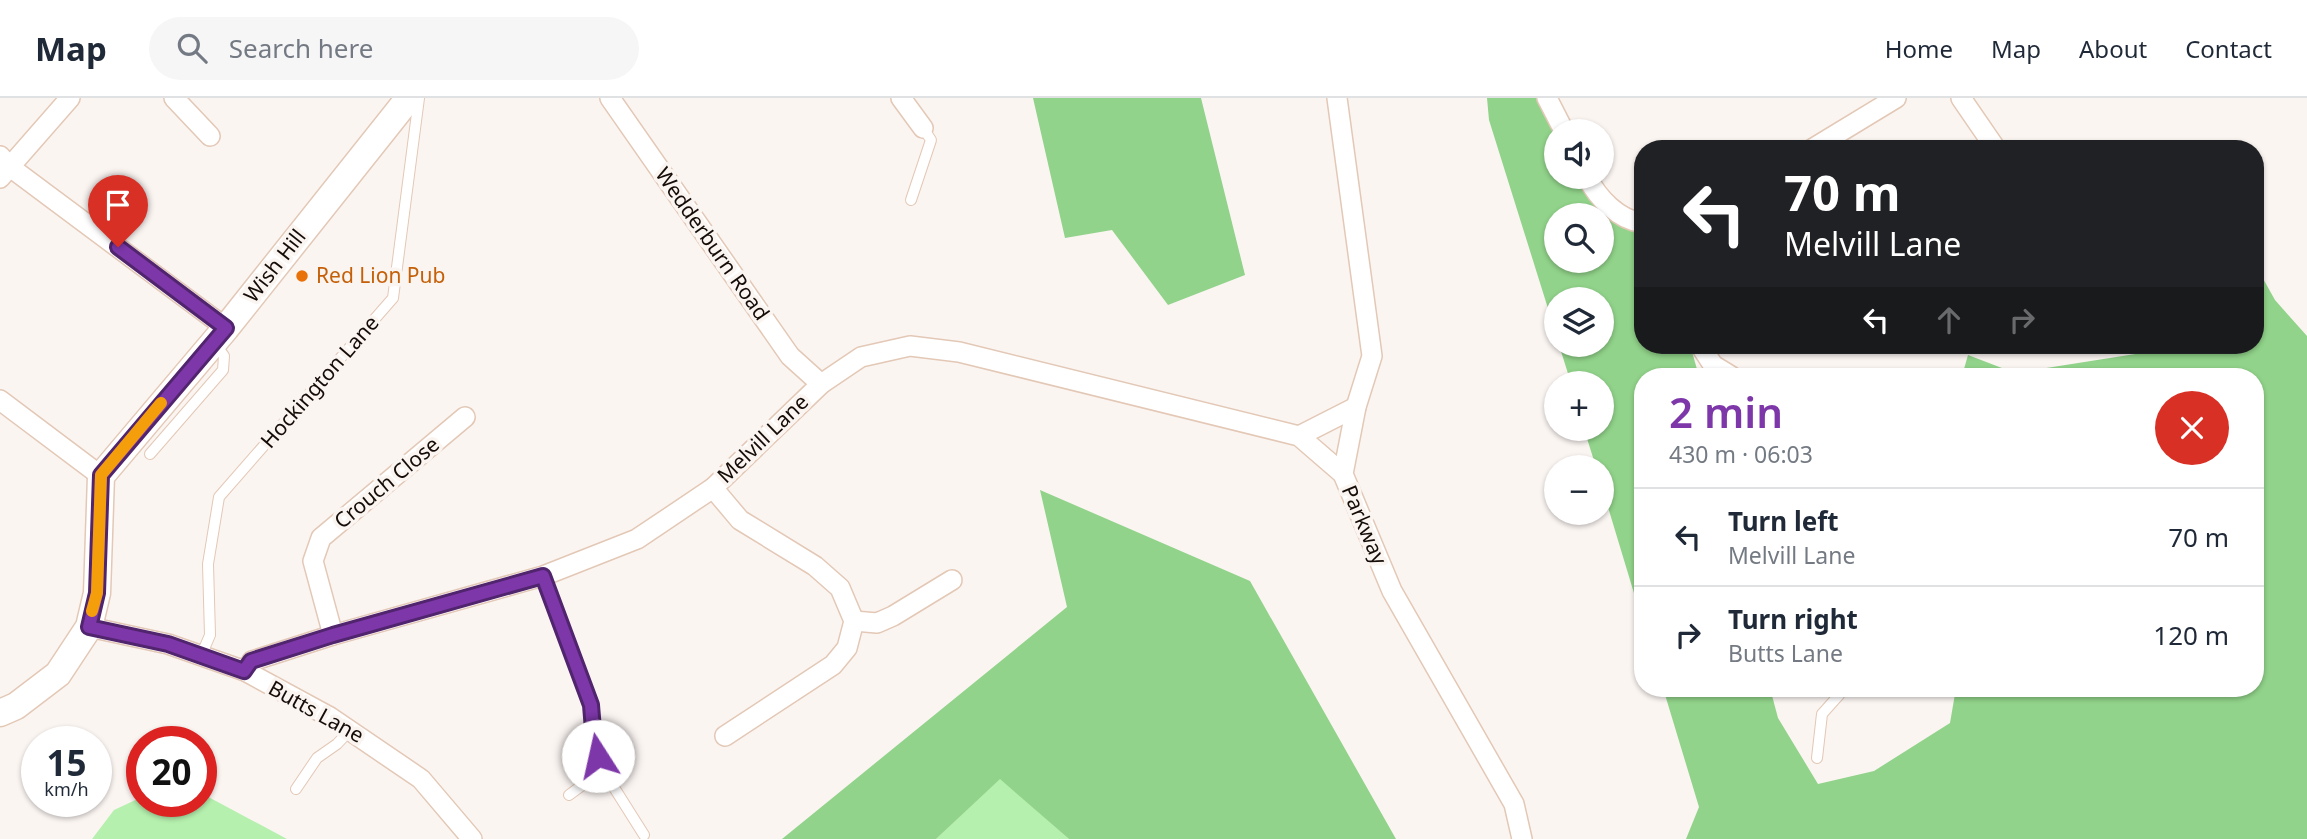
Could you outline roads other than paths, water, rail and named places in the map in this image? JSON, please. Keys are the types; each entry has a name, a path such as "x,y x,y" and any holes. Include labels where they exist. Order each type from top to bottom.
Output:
{"street":[{"path":"70,98 3,167 220,335"},
{"path":"174,98 210,136"},
{"name":"Wish Hill","path":"101,475 220,335 409,98"},
{"name":"Wedderburn Road","path":"610,98 790,356 821,384"},
{"path":"901,98 923,128"},
{"name":"Parkway","path":"1337,98 1372,356 1356,407 1343,474 1392,591 1514,804 1522,839"},
{"path":"1547,98 1558,119"},
{"path":"1827,140 1896,98"},
{"path":"1961,98 1990,140"},
{"path":"1593,189 1597,196 1634,221"},
{"name":"Melvill Lane","path":"244,671 251,661 543,576 637,540 713,488 821,384 861,357 910,346 959,352 1299,436"},
{"path":"1706,354 1718,368"},
{"path":"0,400 101,475 97,593 89,627 58,674 16,706 0,713"},
{"path":"1343,474 1299,436 1356,407"},
{"name":"Crouch Close","path":"333,635 313,561 321,538 465,417"},
{"path":"713,488 740,520 816,566 840,588 854,621 847,648 832,666 725,736"},
{"path":"854,621 877,623 893,617 952,580"},
{"name":"Butts Lane","path":"89,627 168,644 244,671 351,729 421,779 472,839"}],"lane":[{"name":"Hockington Lane","path":"201,656 210,635 208,564 219,497 393,299 419,98"},
{"path":"911,200 931,139 923,128"},
{"path":"150,454 223,370 224,356 220,335"},
{"path":"543,576 591,705 594,742 603,770 644,835"},
{"path":"1817,758 1822,714 1837,697"},
{"path":"296,789 317,758 337,744 351,729"},
{"path":"569,795 603,770"}],"place":[{"name":"Red Lion Pub","path":"302,276"}]}
